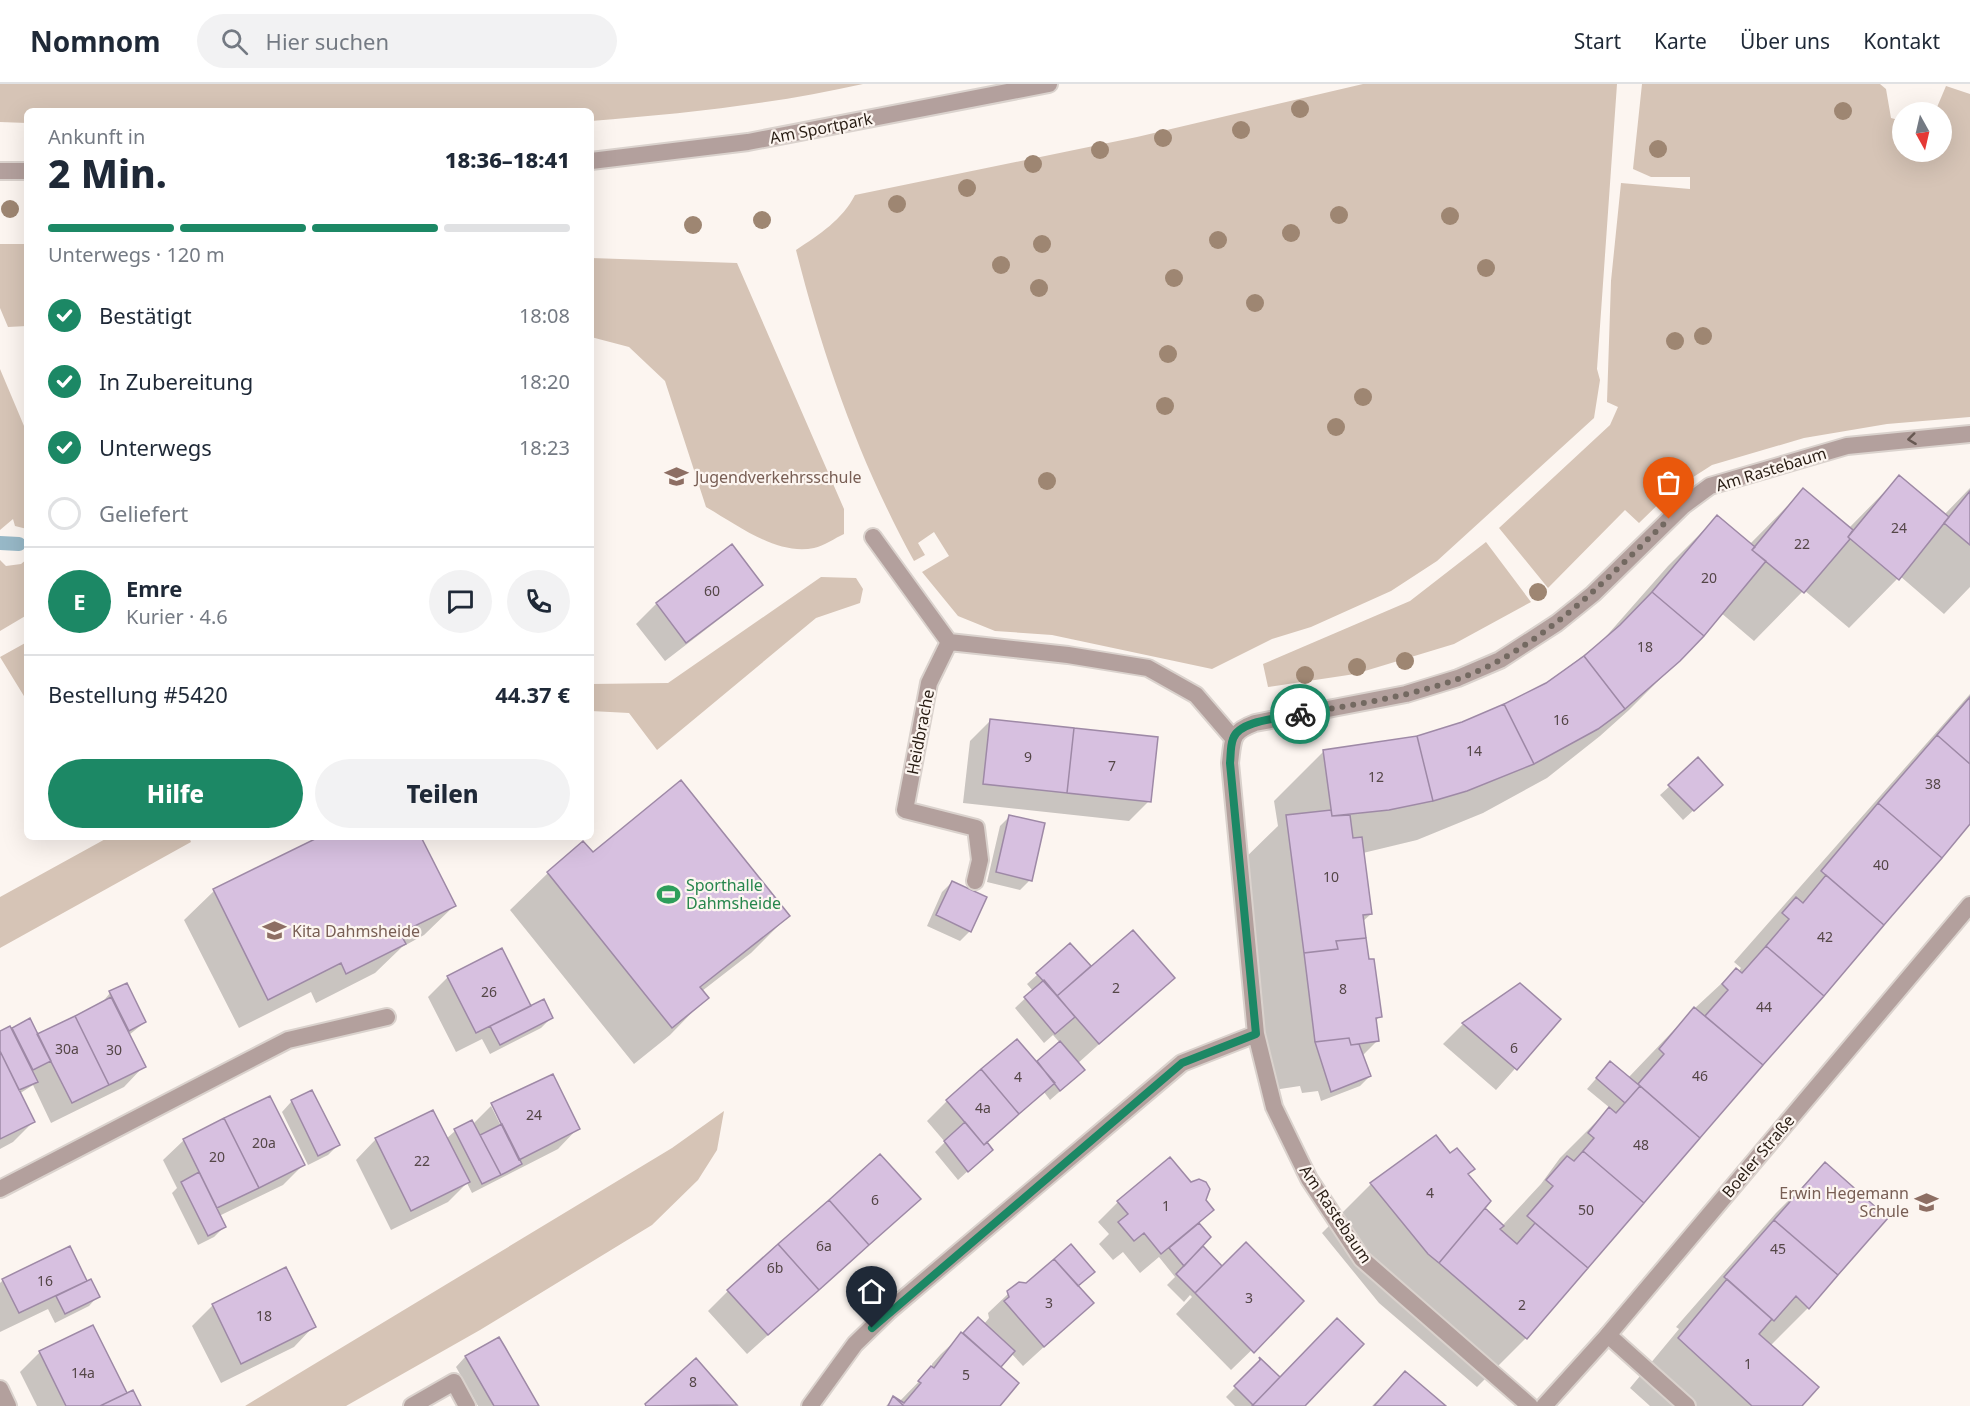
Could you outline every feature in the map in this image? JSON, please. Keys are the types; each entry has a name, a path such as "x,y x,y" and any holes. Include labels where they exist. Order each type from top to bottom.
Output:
{"street":[{"name":"Am Sportpark","path":"594,161 748,142 1049,84"},
{"path":"0,171 24,171"},
{"name":"Am Rastebaum","path":"1530,1406 1362,1259 1309,1179 1274,1107 1256,1034 1230,763 1233,738 1240,729 1255,723 1406,694 1458,678 1500,660 1557,623 1593,594 1683,506 1710,486 1846,446 1970,434"},
{"path":"873,537 949,642 1068,655 1148,668 1196,695 1233,738"},
{"name":"Heidbrache","path":"949,642 929,683 905,810 976,828 980,860 975,880"},
{"name":"Boeler Straße","path":"1544,1406 1608,1335 1970,905"},
{"path":"0,1189 288,1040 387,1017"},
{"path":"810,1406 855,1344 889,1311 1182,1063 1256,1034"},
{"path":"1608,1335 1687,1406"},
{"path":"412,1406 454,1382 467,1406"},
{"path":"0,1389 8,1406"}],"shaded area":[{"path":"0,84 863,84 728,107 594,121 594,108 24,108 24,123 0,122"},
{"path":"1363,84 1617,84 1597,369 1600,380 1594,418 1437,561 1391,591 1311,627 1272,639 1212,669 1052,635 995,631 958,616 922,572 949,556 934,532 918,543 925,555 914,561 860,448 818,330 796,250 837,219 855,195 1137,137"},
{"path":"1642,84 1880,84 1886,89 1892,118 1892,162 1952,162 1952,102 1939,102 1946,86 1970,94 1970,417 1887,424 1804,438 1712,465 1673,490 1639,523 1625,510 1548,588 1499,528 1610,425 1618,407 1607,402 1611,281 1621,183 1690,189 1690,177 1651,177 1633,169"},
{"path":"0,244 24,244 24,326 8,327 0,308"},
{"path":"594,258 737,263 844,509 844,534 814,548 786,548 744,530 706,507 665,381 629,347 594,338"},
{"path":"0,369 24,426 24,528 15,526 13,519 0,530"},
{"path":"1486,542 1531,602 1454,644 1355,674 1268,687 1263,664 1410,601"},
{"path":"0,560 6,566 24,562 24,617 0,631"},
{"path":"821,577 856,578 863,589 860,603 816,618 657,750 629,713 594,711 594,684 668,683"},
{"path":"24,644 24,696 0,657"},
{"path":"104,840 190,840 191,842 0,948 0,897"},
{"path":"724,1111 717,1150 698,1180 652,1225 480,1330 346,1406 245,1406 672,1148"}],"building":[{"path":"1899,475 1949,517 1899,580 1848,537"},
{"path":"1803,488 1853,530 1848,537 1850,539 1804,593 1752,550"},
{"path":"1970,491 1970,545 1944,523"},
{"path":"1717,515 1755,547 1752,550 1766,561 1704,636 1652,592"},
{"path":"732,544 763,585 686,643 656,603"},
{"path":"1652,592 1704,636 1680,661 1625,709 1584,656 1620,625"},
{"path":"1584,656 1625,709 1598,729 1534,764 1504,704 1546,683"},
{"path":"1970,697 1970,764 1937,735"},
{"path":"1504,704 1534,764 1467,791 1433,801 1417,736 1462,722"},
{"path":"990,719 1074,728 1067,793 983,784"},
{"path":"1074,728 1158,737 1151,802 1067,793"},
{"path":"1937,735 1970,764 1970,824 1942,858 1878,803"},
{"path":"1417,736 1433,801 1389,810 1332,816 1323,750"},
{"path":"1698,757 1723,785 1694,811 1668,785"},
{"name":"Sporthalle Dahmsheide","path":"681,780 790,916 700,987 709,998 672,1028 547,872 583,841 593,852"},
{"path":"1878,803 1942,858 1884,925 1821,871"},
{"path":"1331,810 1332,816 1350,815 1353,838 1362,837 1372,914 1363,915 1366,938 1336,941 1338,949 1304,953 1286,815"},
{"path":"1009,815 1045,823 1032,881 996,872"},
{"path":"313,840 423,840 456,906 400,933 406,944 346,974 341,963 268,1000 213,889"},
{"path":"1826,875 1884,925 1824,996 1766,946 1789,919 1782,913 1796,897 1803,903"},
{"path":"952,881 987,897 971,932 936,915"},
{"path":"1133,930 1175,978 1099,1044 1057,996"},
{"path":"1366,938 1369,959 1374,959 1382,1017 1376,1018 1379,1041 1351,1045 1349,1038 1315,1042 1304,953 1338,949 1336,941"},
{"path":"1070,943 1091,966 1057,996 1036,973"},
{"path":"1766,946 1824,996 1763,1065 1705,1016 1728,990 1722,984 1736,968 1742,973"},
{"path":"502,948 531,1006 476,1033 447,976"},
{"path":"1044,980 1075,1017 1055,1034 1024,997"},
{"path":"127,983 146,1022 129,1031 109,991"},
{"path":"1520,983 1561,1019 1517,1070 1462,1023"},
{"path":"111,997 146,1067 109,1085 75,1016"},
{"path":"544,999 553,1018 500,1045 490,1026"},
{"path":"1694,1007 1763,1065 1700,1138 1638,1084 1664,1054 1659,1049"},
{"path":"75,1016 109,1085 72,1103 37,1034"},
{"path":"30,1018 51,1061 33,1070 12,1028"},
{"path":"10,1026 38,1082 19,1090 0,1051 0,1031"},
{"path":"1349,1038 1351,1045 1359,1044 1371,1076 1331,1092 1315,1042"},
{"path":"1017,1039 1055,1083 1019,1114 981,1069"},
{"path":"1060,1041 1085,1070 1060,1091 1037,1061"},
{"path":"0,1051 35,1122 0,1139"},
{"path":"1610,1061 1640,1086 1625,1103 1596,1078"},
{"path":"981,1069 1019,1114 984,1145 946,1100"},
{"path":"553,1074 580,1129 519,1160 491,1103"},
{"path":"1640,1086 1700,1138 1644,1203 1583,1151 1594,1138 1588,1133 1609,1107 1616,1113"},
{"path":"312,1090 340,1145 318,1156 291,1100"},
{"path":"270,1096 305,1165 259,1188 224,1118"},
{"path":"433,1110 470,1182 411,1211 375,1138"},
{"path":"224,1118 259,1188 217,1208 183,1139"},
{"path":"472,1120 501,1175 482,1184 454,1129"},
{"path":"965,1122 984,1145 987,1142 993,1150 968,1172 944,1141"},
{"path":"502,1124 522,1164 501,1175 480,1135"},
{"path":"1436,1135 1450,1153 1457,1148 1475,1169 1468,1174 1491,1201 1439,1263 1428,1254 1370,1183"},
{"path":"1583,1151 1644,1203 1588,1268 1527,1216 1553,1186 1546,1180 1567,1156 1574,1161"},
{"path":"880,1154 921,1199 869,1245 829,1200"},
{"path":"1170,1157 1191,1182 1199,1179 1206,1182 1210,1189 1206,1200 1214,1210 1161,1254 1144,1233 1134,1241 1118,1222 1128,1214 1117,1201"},
{"path":"1825,1162 1888,1218 1838,1275 1774,1220"},
{"path":"199,1172 226,1227 208,1236 181,1182"},
{"path":"829,1200 869,1245 819,1290 778,1244"},
{"path":"1485,1208 1504,1226 1500,1229 1517,1244 1535,1223 1588,1268 1527,1339 1439,1263"},
{"path":"1774,1220 1838,1275 1809,1309 1796,1296 1774,1321 1724,1277"},
{"path":"1199,1223 1211,1237 1184,1266 1169,1248"},
{"path":"1246,1242 1304,1301 1254,1353 1195,1293"},
{"path":"778,1244 819,1290 768,1335 727,1290"},
{"path":"1071,1244 1095,1272 1078,1286 1054,1259"},
{"path":"70,1246 87,1281 19,1313 2,1279"},
{"path":"1203,1246 1222,1266 1195,1293 1176,1274"},
{"path":"1054,1259 1094,1303 1044,1347 1004,1301 1009,1297 1007,1291 1019,1282 1026,1283"},
{"path":"286,1267 316,1327 241,1364 212,1304"},
{"path":"91,1279 100,1297 65,1314 56,1296"},
{"path":"1727,1279 1772,1319 1759,1334 1819,1387 1802,1406 1752,1406 1678,1338"},
{"path":"978,1317 1015,1351 1001,1367 963,1333"},
{"path":"1337,1318 1364,1344 1305,1406 1252,1406"},
{"path":"93,1325 127,1393 100,1406 66,1406 39,1351"},
{"path":"961,1332 1019,1383 1000,1406 904,1406 893,1396 904,1403 921,1383 918,1381 931,1366 934,1368"},
{"path":"499,1337 539,1406 494,1406 465,1356"},
{"path":"1259,1357 1280,1377 1253,1405 1234,1386 1260,1360"},
{"path":"696,1358 737,1405 646,1406 645,1404"},
{"path":"1405,1371 1446,1406 1374,1406"},
{"path":"133,1390 141,1406 100,1406 127,1393"},
{"path":"893,1396 904,1406 888,1406"}],"waterway":[{"path":"0,543 19,544"}],"way so far":[{"path":"1300,714 1406,694 1458,678 1500,660 1557,623 1593,594 1669,519"}],"place":[{"name":"Jugendverkehrsschule","path":"677,477"},
{"name":"Sporthalle Dahmsheide","path":"668,894"},
{"name":"Kita Dahmsheide","path":"274,931"},
{"name":"Erwin Hegemann Schule","path":"1927,1202"}],"route":[{"path":"872,1328 889,1311 1182,1063 1256,1034 1230,763 1233,738 1240,729 1255,723 1300,714"}]}
